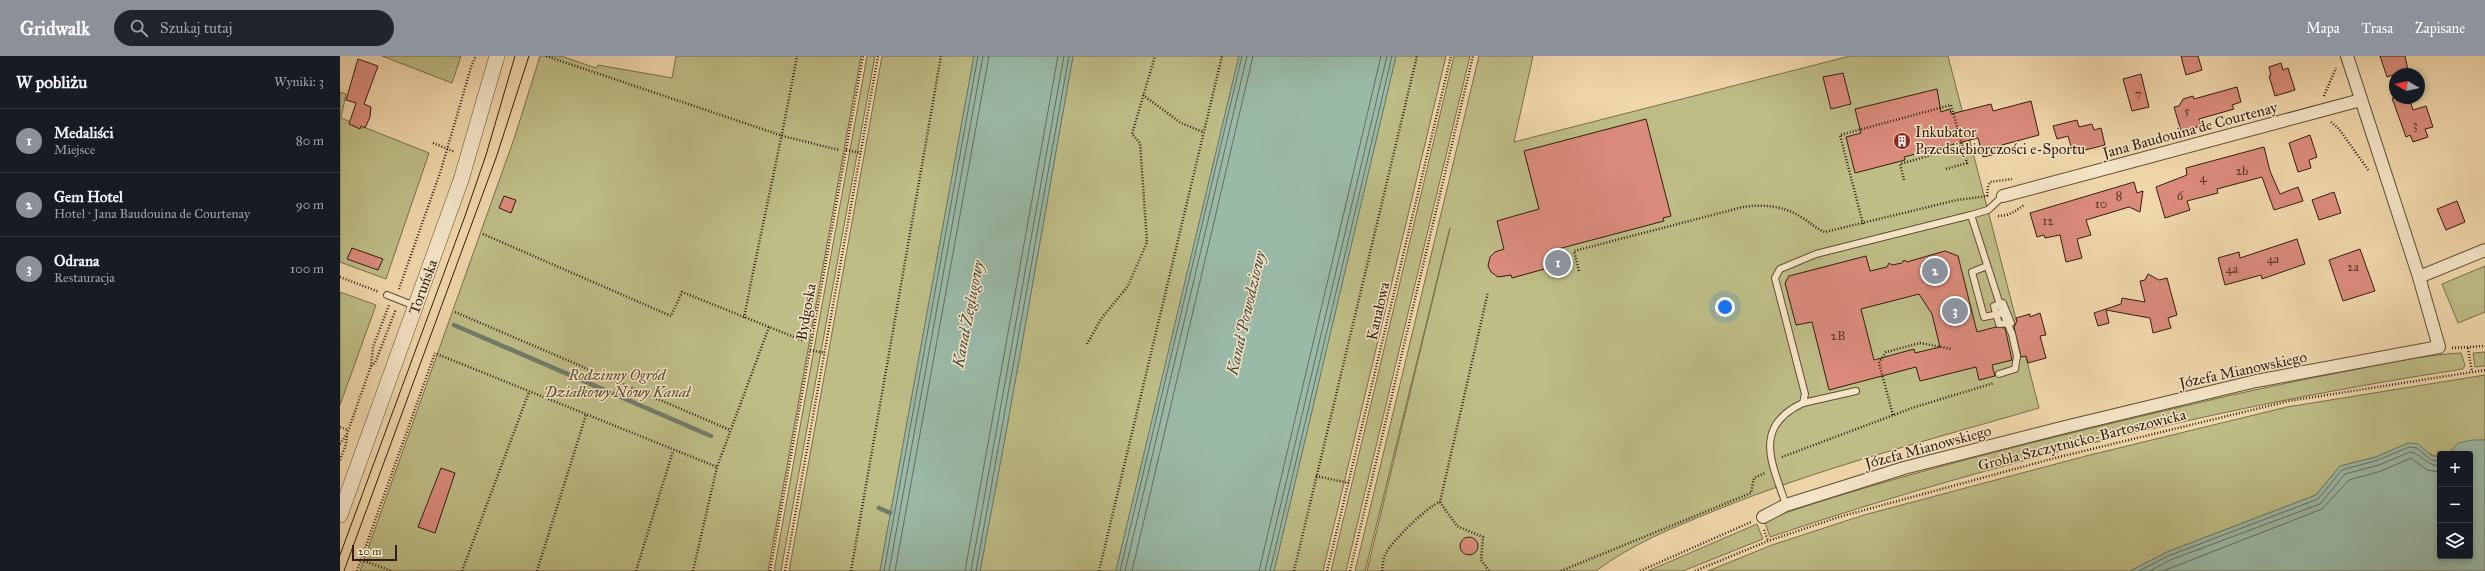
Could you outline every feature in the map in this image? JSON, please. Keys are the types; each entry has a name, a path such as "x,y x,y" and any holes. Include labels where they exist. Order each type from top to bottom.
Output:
{"street":[{"name":"Toruńska","path":"340,515 417,306 469,156 497,56"},
{"name":"Józefa Mianowskiego","path":"1763,517 1786,505 1904,468 2241,385 2439,347 2419,277 2361,100 2342,60"},
{"name":"Jana Baudouina de Courtenay","path":"2003,196 2361,100"},
{"path":"2419,277 2485,250"}],"lane":[{"path":"1803,403 1802,383 1775,278 1780,269 1816,254 1988,210 2003,196"},
{"path":"1971,215 1999,304 2000,313 2007,323 2018,356 2015,369 1999,374"},
{"path":"1987,266 1972,272 1984,317 2000,313"},
{"path":"387,295 417,306"},
{"path":"1999,304 2003,303 2011,323 2007,323"},
{"path":"1786,505 1771,461 1769,445 1778,421 1787,412 1803,403 1856,391"}],"path":[{"path":"396,298 448,149 472,64 476,56"},
{"path":"546,56 783,136 839,150"},
{"path":"744,318 783,136 797,56"},
{"name":"Bydgoska","path":"770,571 863,56"},
{"path":"785,571 878,56"},
{"path":"852,571 941,56"},
{"path":"1087,344 1101,319 1128,286 1147,242 1140,143 1132,134 1155,56"},
{"path":"1099,571 1222,56"},
{"path":"1294,571 1417,56"},
{"name":"Kanałowa","path":"1327,571 1451,56"},
{"path":"1350,571 1473,56"},
{"path":"2323,101 2342,60"},
{"path":"1143,95 1182,123 1203,132"},
{"path":"1863,224 1840,135 1952,105 1967,163 1946,169"},
{"path":"2328,120 2339,129 2374,178"},
{"path":"433,143 469,156"},
{"path":"1904,180 1900,164 1963,146"},
{"path":"846,150 861,153"},
{"path":"1579,271 1574,251 1744,206 1768,205 1781,208 1798,215 1825,232 1957,200 2003,196"},
{"path":"483,234 671,316 682,292 804,341"},
{"path":"340,277 387,295"},
{"path":"1382,571 1385,553 1391,545 1428,509 1440,502 1488,292"},
{"path":"340,460 346,444 348,430 371,366 373,347 390,303"},
{"path":"371,366 375,363 397,309"},
{"path":"454,312 730,430"},
{"path":"693,571 717,467 769,327"},
{"path":"1893,415 1879,363 1886,352 1920,343 1952,349"},
{"path":"2472,372 2468,348 2485,346"},
{"path":"810,350 824,353"},
{"path":"357,571 436,354 673,451 717,467"},
{"name":"Grobla Szczytnicko-Bartoszowicka","path":"1695,571 1768,541 1839,517 2048,459 2289,401 2485,370"},
{"path":"1771,461 1954,393 1998,381 1999,374"},
{"path":"462,571 529,392"},
{"path":"537,571 586,415"},
{"path":"340,427 348,430"},
{"path":"340,444 347,434"},
{"path":"636,571 673,451"},
{"path":"1561,571 1751,493 1754,478 1774,470"},
{"path":"1316,476 1348,483"},
{"path":"1440,502 1457,526 1484,537 1481,560 1489,571"},
{"path":"1640,571 1763,517"},
{"path":"364,561 392,571"}],"green space":[{"path":"382,56 461,56 452,83"},
{"name":"Rodzinny Ogród Działkowy Nowy Kanał","path":"540,56 561,56 596,68 598,65 672,78 676,56 861,56 768,571 360,571 515,136"},
{"path":"867,56 875,56 781,571 774,571"},
{"path":"882,56 974,56 880,571 789,571"},
{"path":"1073,56 1239,56 1116,571 980,571 1016,378"},
{"path":"1396,56 1446,56 1323,571 1274,571"},
{"path":"1454,56 1470,56 1346,571 1331,571"},
{"path":"1479,56 1533,56 1514,142 1850,56 1948,56 2039,408 1875,455 1794,481 1698,517 1668,530 1638,545 1596,571 1367,571 1450,228 1365,571 1355,571"},
{"path":"340,92 346,94 341,118 429,153 386,279 340,262"},
{"path":"2485,266 2485,312 2458,323 2442,284"},
{"path":"340,292 376,305 340,405"},
{"path":"2485,352 2485,366 2475,367 2473,353"},
{"path":"2461,353 2465,365 2463,369 2375,383 2287,400 2113,438 1941,484 1855,509 1770,537 1764,520 1921,472 2079,431 2293,382 2409,359"},
{"path":"2485,375 2485,440 2458,443 2452,451 2437,451 2437,456 2408,443 2376,457 2340,466 2316,495 2167,552 2130,571 1708,571 1772,545 1864,515 2086,456 2287,407"},
{"path":"1757,524 1763,539 1683,571 1648,571"}],"water":[{"name":"Kanał Żeglugowy","path":"974,56 1073,56 1004,443 980,571 880,571"},
{"name":"Kanał Powodziowy","path":"1239,56 1396,56 1274,571 1116,571"},
{"path":"2473,440 2485,440 2485,571 2130,571 2167,552 2316,495 2340,466 2376,457 2408,443 2418,444 2432,456 2437,457 2437,559 2473,559 2473,451 2451,451 2458,443"}],"building":[{"path":"2181,56 2198,56 2202,70 2186,75"},
{"path":"2380,56 2405,56 2408,68 2389,68 2389,76 2387,77"},
{"path":"358,59 378,66 364,104 371,107 370,117 365,128 361,126 360,129 349,124 356,103 346,100"},
{"path":"2281,63 2283,70 2288,68 2295,90 2275,96 2269,76 2271,75 2269,67"},
{"path":"1843,73 1851,104 1831,109 1823,77"},
{"path":"2141,74 2149,107 2132,111 2123,79"},
{"path":"2237,87 2241,102 2232,105 2234,109 2199,119 2201,126 2181,131 2174,107 2179,106 2183,99 2193,96 2194,99"},
{"path":"1937,89 1941,112 1950,109 1951,114 1991,104 1993,111 2031,101 2039,135 2002,145 2004,152 1983,157 1978,138 1904,157 1905,160 1855,173 1846,137 1861,133 1855,109"},
{"path":"2394,104 2411,104 2413,110 2426,106 2433,127 2425,129 2428,137 2413,142 2410,135 2406,137"},
{"path":"1646,119 1671,216 1663,218 1664,221 1558,249 1561,261 1547,265 1548,268 1512,278 1511,275 1498,277 1491,272 1488,266 1490,257 1495,252 1504,249 1497,221 1539,209 1524,151"},
{"path":"2077,120 2079,127 2092,124 2094,130 2101,128 2105,145 2073,153 2068,136 2057,139 2053,126"},
{"path":"2310,135 2317,157 2309,160 2311,168 2298,172 2289,143"},
{"path":"2264,147 2270,171 2280,194 2298,187 2303,201 2274,210 2262,177 2217,189 2218,193 2187,201 2190,210 2165,218 2156,187 2187,175 2186,168"},
{"path":"2134,182 2137,193 2143,191 2140,212 2129,207 2086,220 2091,235 2077,239 2082,258 2066,262 2060,235 2045,238 2044,235 2037,237 2030,213"},
{"path":"2334,192 2341,213 2319,220 2312,200"},
{"path":"504,196 516,200 511,213 499,208"},
{"path":"2457,201 2465,222 2446,230 2437,209"},
{"path":"2297,239 2305,264 2262,279 2261,275 2225,285 2218,258 2239,252 2240,258"},
{"path":"352,248 383,259 378,270 347,259"},
{"path":"2360,249 2375,291 2343,301 2329,260"},
{"path":"1945,251 1958,256 1977,332 1996,327 2005,328 2012,360 1992,365 1995,376 1979,380 1976,367 1920,381 1916,367 1829,390 1812,322 1796,325 1785,283 1789,276 1866,256 1870,271 1887,267 1889,263 1892,265 1902,263 1904,260 1907,262","holes":["1919,294 1932,314 1940,347 1915,353 1914,349 1874,360 1861,309"]},
{"path":"2148,274 2159,280 2167,278 2177,315 2168,318 2171,328 2153,333 2150,318 2106,310 2109,323 2098,326 2094,313 2121,304 2122,298 2145,302 2140,281 2145,280"},
{"path":"2040,313 2046,335 2040,336 2046,358 2028,363 2026,356 2021,357 2014,327 2017,321 2016,318 2030,314 2030,317"},
{"path":"441,468 455,473 435,533 418,527"},
{"path":"1465,537 1473,537 1478,542 1476,553 1473,555 1465,555 1460,550 1460,542"}],"waterway":[{"path":"454,325 711,436"},
{"path":"879,508 890,513"}],"tram line":[{"path":"340,555 465,216 486,155 515,56"},
{"path":"344,571 496,158 529,56"}],"place":[{"name":"Inkubator Przedsiębiorczości e-Sportu","path":"1902,141"},
{"name":"Medaliści","path":"1558,263"},
{"name":"Gem Hotel","path":"1935,271"},
{"name":"Odrana","path":"1955,311"}]}
